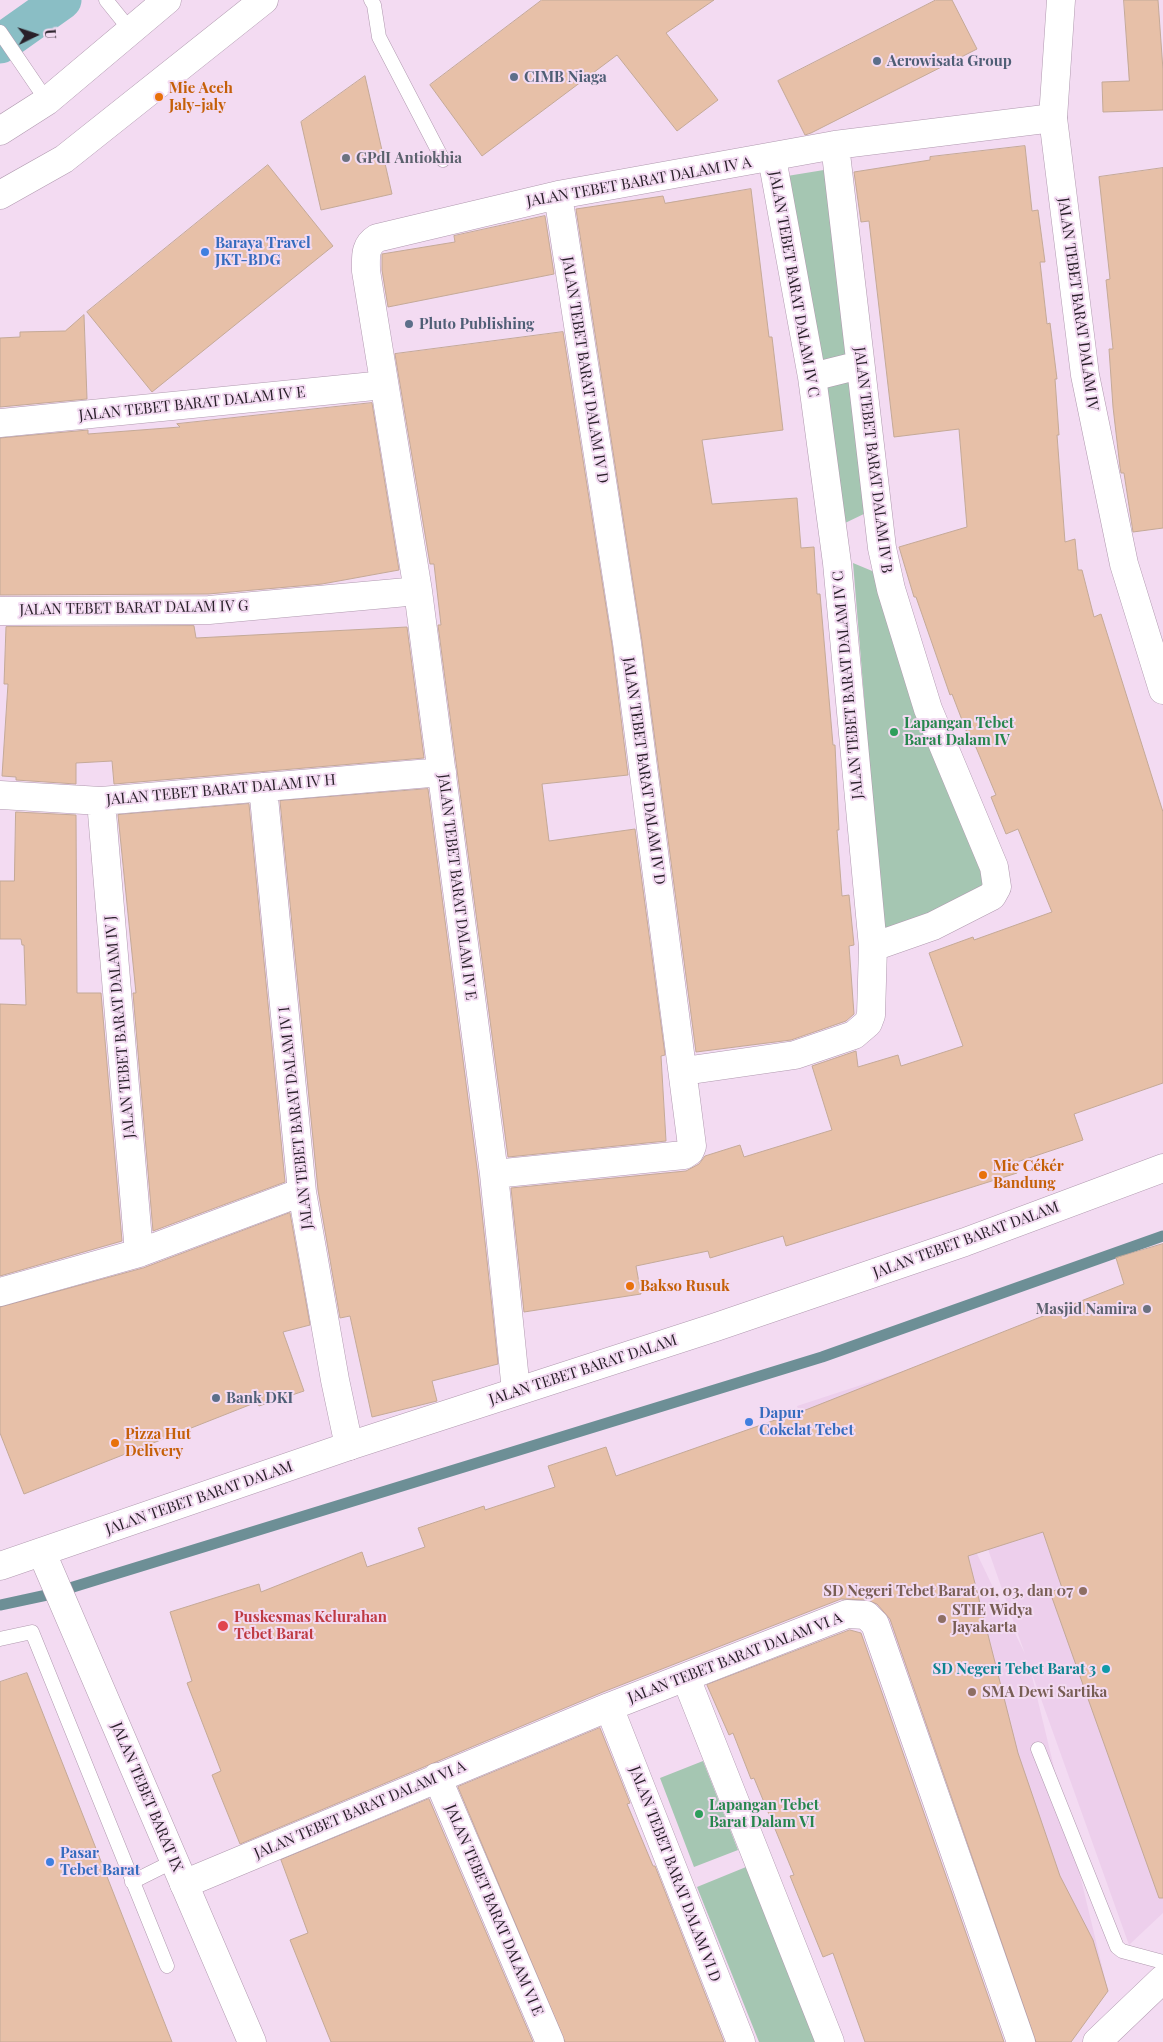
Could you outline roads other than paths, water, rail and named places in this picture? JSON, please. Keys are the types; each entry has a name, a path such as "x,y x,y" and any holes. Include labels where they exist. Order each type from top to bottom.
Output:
{"street":[{"path":"0,131 47,101 124,23 167,0"},
{"path":"0,195 64,158 264,0"},
{"name":"JALAN TEBET BARAT DALAM IV","path":"1061,0 1053,118 1085,375 1124,564 1163,690"},
{"name":"JALAN TEBET BARAT DALAM IV A","path":"377,238 558,195 772,158 835,145 1053,118"},
{"name":"JALAN TEBET BARAT DALAM IV B","path":"835,145 882,548 891,589 928,709 994,867 997,887 992,896 933,926 873,947"},
{"name":"JALAN TEBET BARAT DALAM IV C","path":"684,1071 795,1055 854,1035 863,1030 868,1024 871,1015 873,947 837,563 812,377 772,158"},
{"name":"JALAN TEBET BARAT DALAM IV D","path":"494,1174 688,1153 692,1146 684,1071 627,643 558,195"},
{"name":"JALAN TEBET BARAT DALAM IV E","path":"377,238 370,242 366,251 366,271 418,591 494,1174 516,1392"},
{"path":"812,377 860,365"},
{"name":"JALAN TEBET BARAT DALAM IV E","path":"0,423 384,385"},
{"name":"JALAN TEBET BARAT DALAM IV G","path":"0,611 209,610 418,591"},
{"name":"JALAN TEBET BARAT DALAM IV H","path":"0,795 102,801 442,772"},
{"name":"JALAN TEBET BARAT DALAM IV I","path":"263,786 302,1192 335,1380 349,1446"},
{"name":"JALAN TEBET BARAT DALAM IV J","path":"102,801 138,1254"},
{"name":"JALAN TEBET BARAT DALAM","path":"0,1566 349,1446 947,1248 1163,1168"},
{"path":"0,1292 138,1254 302,1192"},
{"name":"JALAN TEBET BARAT IX","path":"42,1553 252,2042"},
{"name":"JALAN TEBET BARAT DALAM VI A","path":"179,1873 437,1777 609,1706 686,1678 847,1614 866,1615 876,1624 1021,2042"},
{"path":"686,1678 830,2042"},
{"name":"JALAN TEBET BARAT DALAM VI D","path":"609,1706 742,2042"},
{"name":"JALAN TEBET BARAT DALAM VI E","path":"437,1777 550,2042"},
{"path":"1097,2042 1163,1979"}],"lane":[{"path":"106,0 124,23"},
{"path":"376,2 379,37 443,160"},
{"path":"2,34 47,101"},
{"path":"0,1639 32,1632 167,1966"},
{"path":"1038,1749 1117,1947 1122,1951 1163,1962"},
{"path":"132,1882 179,1873"}],"waterway":[{"path":"0,44 62,0"},
{"path":"0,1605 47,1595 822,1357 1163,1236"}],"place":[{"name":"Aerowisata Group","path":"877,61"},
{"name":"CIMB Niaga","path":"514,77"},
{"name":"Mie Aceh Jaly-jaly","path":"159,97"},
{"name":"GPdI Antiokhia","path":"346,158"},
{"name":"Baraya Travel JKT-BDG","path":"205,252"},
{"name":"Pluto Publishing","path":"409,324"},
{"name":"Lapangan Tebet Barat Dalam IV","path":"894,732"},
{"name":"Mie Cékér Bandung","path":"983,1175"},
{"name":"Bakso Rusuk","path":"630,1286"},
{"name":"Masjid Namira","path":"1147,1309"},
{"name":"Bank DKI","path":"216,1398"},
{"name":"Dapur Cokelat Tebet","path":"749,1422"},
{"name":"Pizza Hut Delivery","path":"115,1443"},
{"name":"SD Negeri Tebet Barat 01, 03, dan 07","path":"1083,1591"},
{"name":"STIE Widya Jayakarta","path":"942,1619"},
{"name":"Puskesmas Kelurahan Tebet Barat","path":"223,1626"},
{"name":"SD Negeri Tebet Barat 3","path":"1106,1669"},
{"name":"SMA Dewi Sartika","path":"972,1692"},
{"name":"Lapangan Tebet Barat Dalam VI","path":"699,1814"},
{"name":"Pasar Tebet Barat","path":"50,1862"}]}
